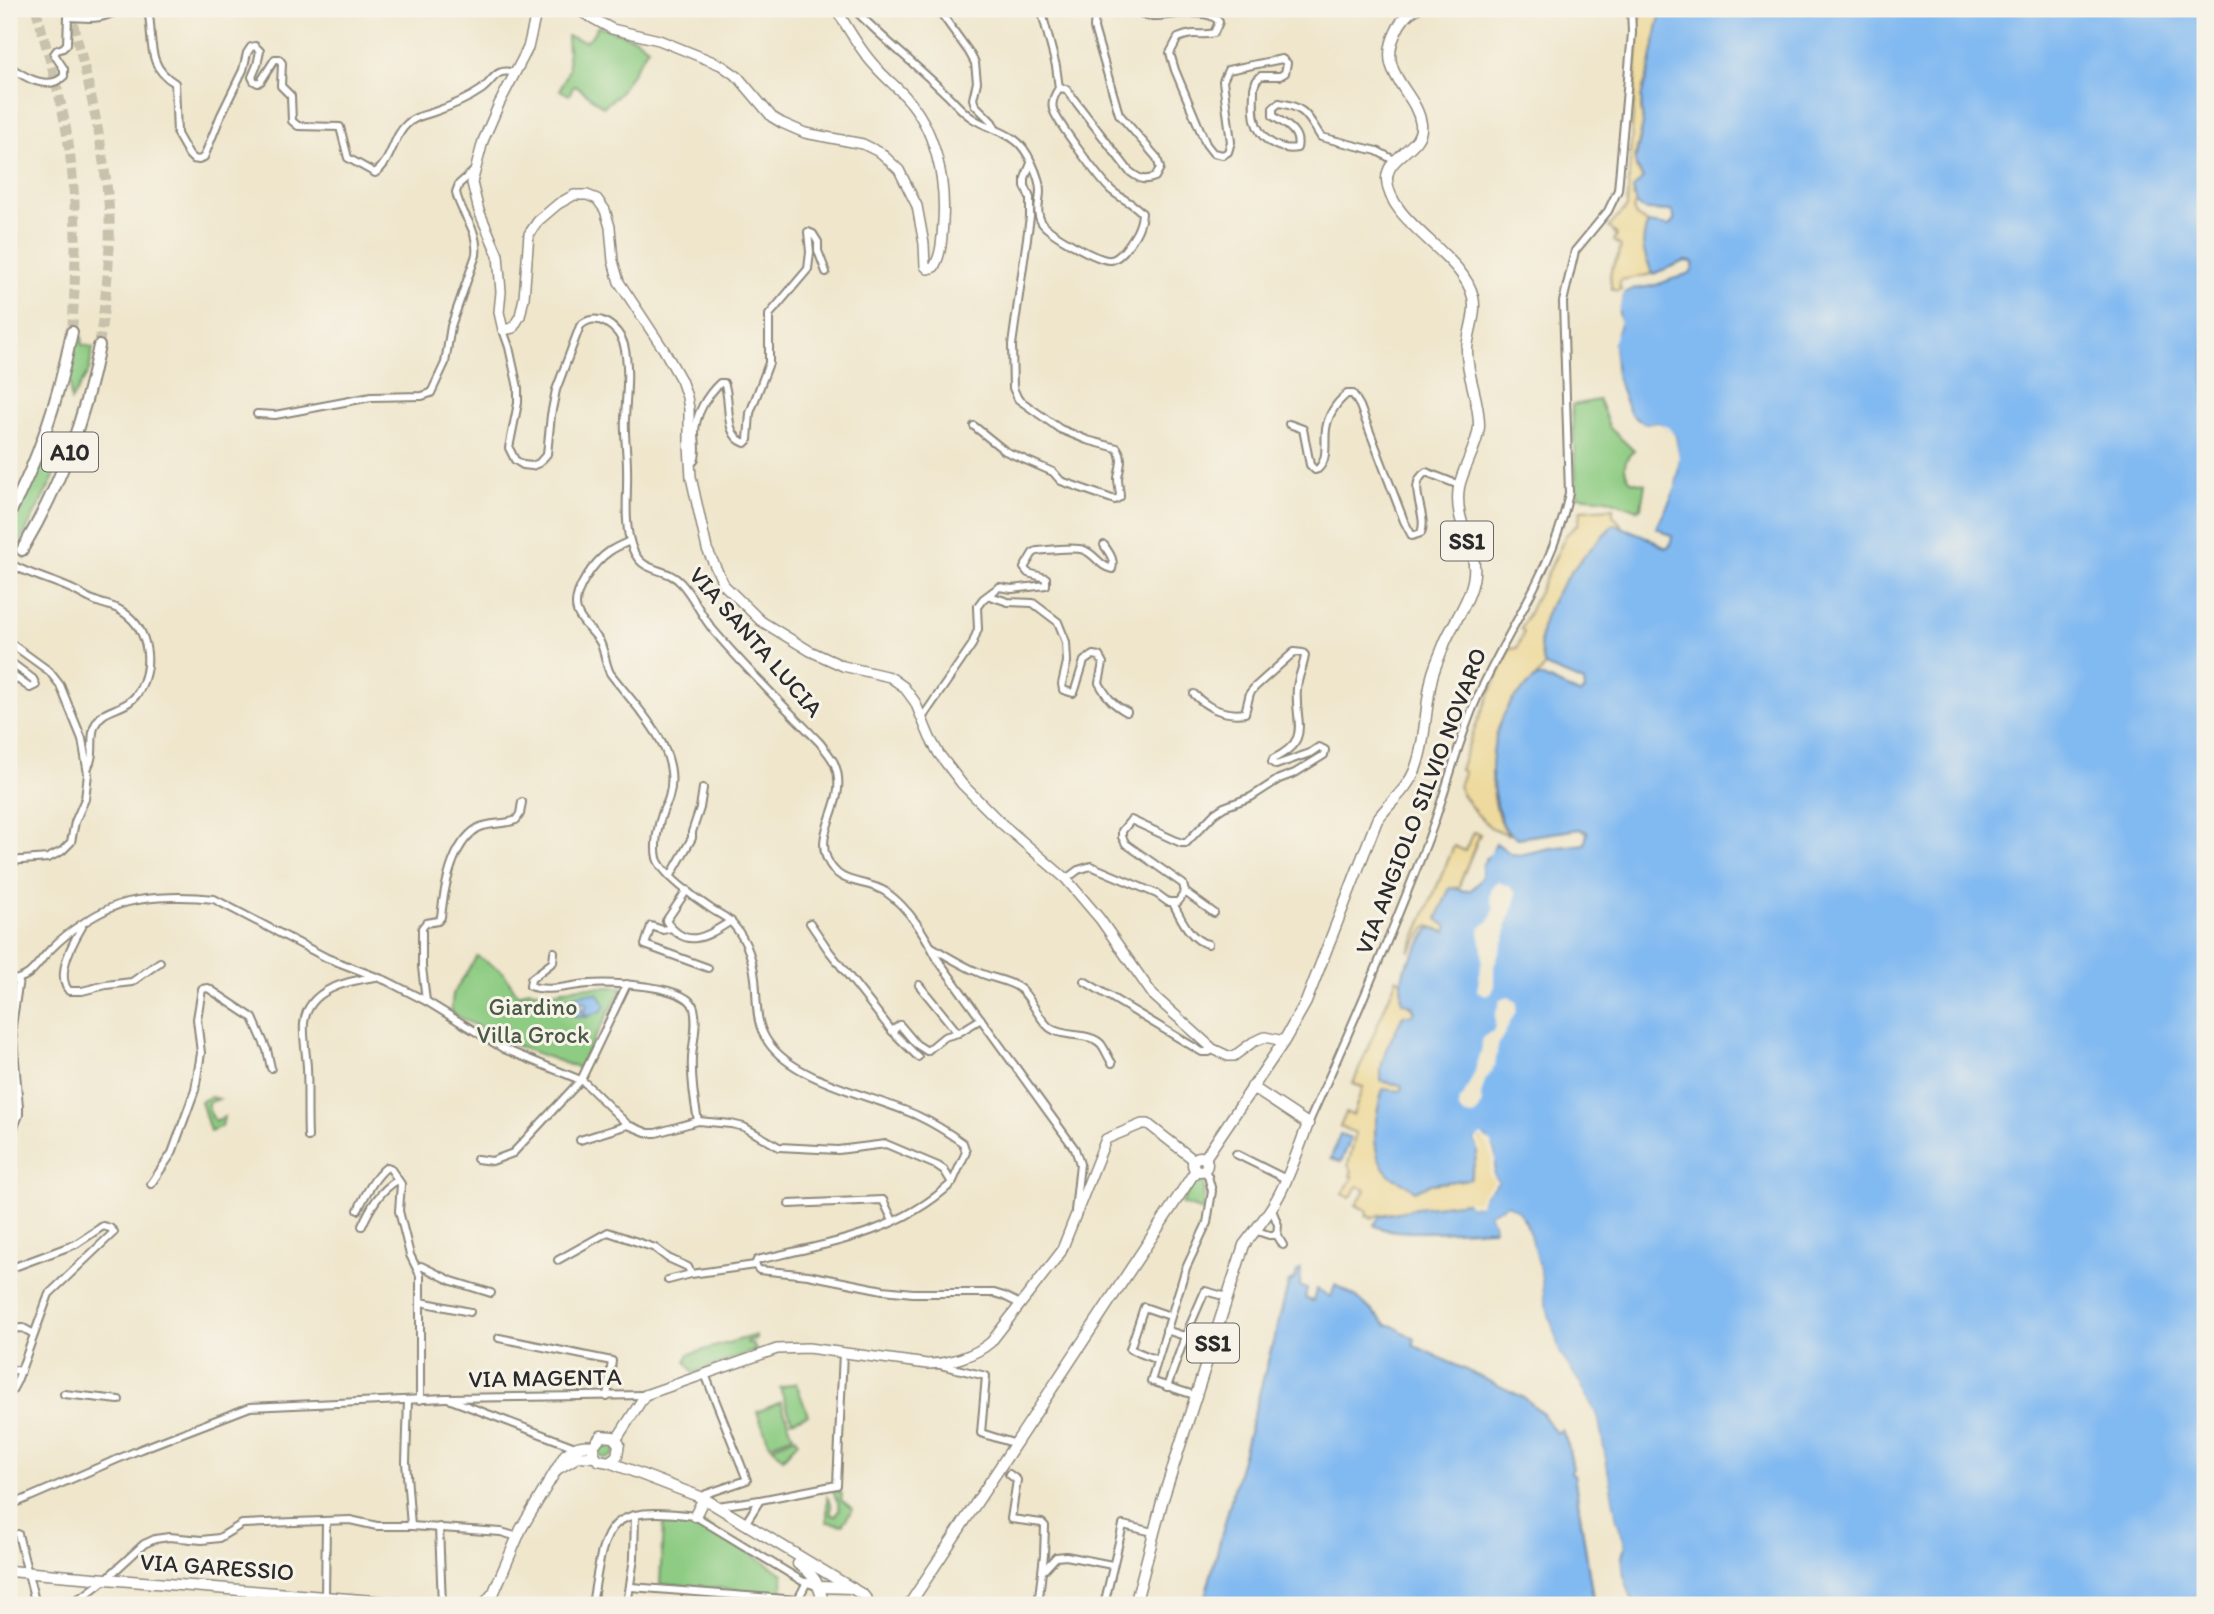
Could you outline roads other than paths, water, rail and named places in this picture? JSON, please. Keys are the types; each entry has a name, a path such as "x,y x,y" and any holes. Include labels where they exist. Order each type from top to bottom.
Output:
{"highway":[{"name":"A10","path":"9,515 48,427 72,332"},
{"name":"A10","path":"22,550 50,500 74,444 99,346"}],"main road":[{"path":"537,9 528,48 488,129 472,183 479,211 498,255 501,292 499,312 503,330 513,328 520,316 529,234 558,204 574,195 587,195 597,199 605,210 610,227 619,282 681,380 689,409 690,461 706,549 713,567 727,589 761,621 810,651 843,666 890,677 904,687 915,702 939,754 962,785 1066,879 1100,919 1153,995 1213,1049 1234,1056 1265,1037 1284,1041"},
{"path":"576,9 612,29 659,40 720,65 738,77 772,117 782,123 805,133 863,144 881,153 899,170 910,189 917,206 925,266 928,269 934,267 941,245 944,211 939,161 931,138 907,98 867,57 836,9"},
{"path":"1394,160 1420,132 1418,114 1400,84 1389,54 1398,20 1416,9"},
{"name":"SS1","path":"909,1605 1004,1471 1016,1444 1284,1041 1314,986 1377,820 1386,806 1404,790 1415,772 1433,675 1471,589 1474,576 1471,553 1459,518 1459,485 1479,431 1479,412 1469,373 1467,349 1475,306 1473,296 1460,271 1407,218 1395,202 1387,179 1394,160"},
{"path":"1252,1087 1308,1124"},
{"path":"616,1440 645,1395 777,1349 800,1347 938,1364 984,1348 1061,1252 1109,1136 1148,1124 1200,1165"},
{"name":"SS1","path":"1135,1605 1175,1459 1244,1245 1277,1199 1308,1124"},
{"path":"558,1468 594,1451 601,1436 616,1440 620,1448 613,1459"},
{"path":"486,1605 518,1537 565,1455 583,1444 594,1451 601,1462 619,1460 631,1471 690,1493 806,1568 819,1587 823,1605"},
{"path":"702,1501 717,1507 852,1588 872,1605"},
{"path":"695,1516 702,1501"},
{"name":"VIA GARESSIO","path":"9,1572 421,1605"},
{"path":"819,1587 852,1588"}],"street":[{"path":"9,66 26,78 40,83 61,80 64,69 54,54 67,44 68,17 103,18 121,9"},
{"path":"148,9 154,62 163,76 175,83 177,134 193,159 204,157 251,47 255,46 260,51 252,77 254,81 261,81 275,59 282,63 282,86 291,96 292,121 298,126 340,127 348,158 375,173 381,169 398,136 409,122 480,91 495,75 506,70 516,73"},
{"path":"854,9 972,119 1016,140 1039,178 1041,192 1038,209 1041,222 1060,239 1094,256 1113,260 1120,255 1141,225 1142,213 1104,183 1060,124 1053,110 1059,88 1041,9"},
{"path":"938,9 975,63 977,82 973,99 996,130"},
{"path":"1059,88 1066,89 1129,170 1139,179 1154,177 1160,168 1157,158 1119,114 1114,100 1094,27 1095,14 1100,9"},
{"path":"1130,9 1149,16 1212,14 1219,22 1214,33 1195,32 1178,38 1170,53 1206,144 1213,153 1223,155 1228,152 1231,142 1223,81 1228,70 1282,59 1287,63 1285,73 1279,76 1261,76 1254,88 1258,129 1268,141 1277,146 1297,148 1296,134 1273,116 1273,108 1279,103 1292,105 1304,112 1321,138 1377,151 1394,160"},
{"name":"VIA ANGIOLO SILVIO NOVARO","path":"1308,1124 1427,843 1474,706 1538,580 1564,521 1569,494 1563,303 1575,251 1608,211 1618,190 1632,33 1631,9"},
{"path":"974,426 1005,451 1053,472 1061,481 1115,500 1120,497 1118,481 1122,463 1117,448 1060,429 1018,398 1013,388 1012,345 1030,217 1030,198 1025,187 1025,178 1031,163"},
{"path":"257,414 275,415 371,397 422,396 431,393 445,363 451,326 476,254 477,244 471,223 456,195 459,184 475,170"},
{"path":"690,461 694,461 696,456 695,428 700,411 720,383 727,387 727,406 732,430 739,441 745,443 748,440 750,413 769,363 769,315 808,269 808,233 817,239 825,272"},
{"path":"503,330 518,388 518,403 509,448 515,460 527,466 539,463 547,454 556,390 580,326 588,320 599,320 610,325 620,336 624,348 627,373 624,423 627,463 626,515 630,541 611,550 598,561 579,589 575,603 579,616 601,644 610,673 666,750 671,765 670,797 661,819 656,849 660,866 670,877 731,921 750,952 760,1028 769,1044 789,1061 822,1081 918,1116 963,1143 966,1152 935,1199 894,1221 864,1235 757,1260 755,1265"},
{"path":"1289,424 1303,429 1310,465 1315,470 1318,469 1325,459 1326,430 1332,411 1346,394 1353,394 1412,536 1421,533 1424,524 1417,487 1420,475 1426,472 1459,485"},
{"name":"VIA SANTA LUCIA","path":"630,541 637,557 644,564 682,584 712,629 834,761 838,775 837,798 824,840 825,852 833,869 851,882 885,892 920,927 938,960 1075,1149 1080,1164 1076,1215"},
{"path":"922,718 972,645 978,629 977,607 983,599 999,587 1012,589 1046,585 1046,578 1025,571 1024,565 1037,551 1083,549 1108,569 1112,569 1112,557 1104,545"},
{"path":"9,563 120,610 139,628 148,658 145,679 133,700 103,714 93,731 85,799 75,822 71,842 62,851 48,858 9,861"},
{"path":"990,596 1007,602 1033,603 1058,622 1066,642 1067,662 1062,684 1063,690 1068,693 1075,690 1084,662 1093,655 1099,656 1103,663 1099,683 1108,699 1127,712"},
{"path":"9,642 49,671 60,685 79,730 88,767"},
{"path":"1194,694 1213,709 1245,713 1250,693 1255,687 1294,652 1303,653 1305,660 1297,683 1296,704 1300,724 1297,738 1289,751 1272,762 1274,765 1291,761 1319,747 1325,750 1324,755 1295,773 1279,779 1251,797 1224,807 1215,813 1191,840 1183,844 1131,820 1122,831 1126,844 1181,882 1185,892 1214,913"},
{"path":"9,661 36,685 30,688 9,673"},
{"path":"670,877 692,838 703,788"},
{"path":"426,1001 422,967 422,928 426,923 438,921 441,917 446,883 457,855 465,841 477,829 516,820 522,802"},
{"path":"1066,879 1078,870 1091,866 1157,894 1173,903 1193,935 1203,944 1208,944"},
{"path":"687,890 666,921 676,933 699,939 731,921"},
{"path":"1173,903 1182,898 1185,892"},
{"path":"9,981 32,974 50,950 85,922 106,910 128,902 195,897 214,899 327,958 377,977 426,1001 504,1049 580,1080 591,1087 628,1125 648,1133 698,1121 731,1124 769,1142 789,1148 838,1150 886,1144 938,1166 950,1180"},
{"path":"85,922 76,937 65,968 64,983 69,991 132,982 160,961"},
{"path":"810,923 853,983 892,1031 918,1057"},
{"path":"671,928 663,930 651,926 645,945 708,968"},
{"path":"931,947 981,974 1017,986 1037,1016 1052,1030 1067,1035 1094,1038 1101,1044 1112,1063"},
{"path":"554,952 553,962 531,979 530,986 543,989 589,984 627,984 676,992 694,1004 696,1021 692,1058 698,1121"},
{"path":"308,1137 304,1024 308,1010 316,998 327,990 355,979 377,977"},
{"path":"9,1140 19,1113 12,1026 19,979"},
{"path":"1084,981 1202,1052 1213,1049"},
{"path":"477,1158 492,1161 513,1153 580,1080 627,984"},
{"path":"919,985 958,1033"},
{"path":"151,1184 172,1153 195,1090 201,1053 197,1019 202,989 208,988 253,1018 267,1050 271,1068"},
{"path":"892,1031 900,1025 916,1044 927,1051 944,1037 958,1033 981,1018"},
{"path":"580,1140 628,1125"},
{"path":"1236,1154 1286,1179"},
{"path":"1197,1396 1151,1381 1186,1268 1207,1223 1212,1191 1200,1165"},
{"path":"358,1210 384,1167 390,1168 401,1188 398,1203 402,1223 410,1255 420,1275 420,1399"},
{"path":"362,1226 377,1198 398,1180"},
{"path":"789,1204 883,1200 894,1221"},
{"path":"1271,1206 1278,1225 1277,1235 1283,1245"},
{"path":"9,1269 76,1244 103,1226 114,1232 49,1294 9,1396"},
{"path":"1256,1231 1277,1235"},
{"path":"558,1260 608,1232 655,1248 668,1258 688,1267 691,1273"},
{"path":"755,1265 759,1270 808,1275 883,1290 913,1293 994,1293 1020,1304"},
{"path":"668,1280 691,1273 755,1265"},
{"path":"417,1269 421,1266 452,1281 491,1293"},
{"path":"1167,1387 1205,1291 1227,1297"},
{"path":"421,1303 470,1312"},
{"path":"1157,1360 1130,1349 1144,1307 1170,1317"},
{"path":"9,1329 23,1328 34,1335"},
{"path":"1166,1330 1212,1345"},
{"path":"499,1338 612,1361 607,1397"},
{"path":"717,1507 837,1485 843,1352"},
{"path":"938,1364 986,1376 981,1433 1016,1444"},
{"path":"9,1369 21,1371"},
{"path":"702,1501 706,1494 747,1480 705,1374"},
{"path":"64,1394 119,1400"},
{"name":"VIA MAGENTA","path":"9,1504 244,1408 446,1398 645,1395"},
{"path":"446,1398 575,1447"},
{"path":"408,1400 406,1462 411,1525"},
{"path":"1004,1471 1017,1480 1011,1518 1042,1523 1045,1526 1038,1605"},
{"path":"745,1524 760,1500"},
{"path":"627,1605 631,1587 635,1515"},
{"path":"592,1605 605,1538 619,1520 635,1515 695,1516 807,1584 819,1587"},
{"path":"66,1605 106,1579 144,1544 169,1537 202,1540 219,1538 242,1524 349,1520 377,1526 411,1525 501,1532 518,1537"},
{"path":"325,1597 326,1522"},
{"path":"1104,1605 1123,1525 1153,1532"},
{"path":"439,1527 442,1605"},
{"path":"18,1534 36,1605"},
{"path":"1042,1572 1056,1557 1066,1556 1112,1565"},
{"path":"631,1587 796,1602 807,1584 806,1568"}],"water":[{"path":"1717,9 2205,9 2205,1605 1633,1605 1622,1568 1625,1546 1616,1519 1598,1419 1580,1384 1560,1354 1526,1223 1518,1211 1508,1205 1489,1214 1494,1229 1414,1232 1383,1229 1374,1225 1380,1216 1417,1208 1467,1202 1470,1206 1479,1205 1483,1196 1498,1182 1493,1174 1495,1154 1485,1138 1475,1140 1478,1150 1470,1179 1431,1184 1414,1191 1391,1176 1378,1157 1376,1122 1383,1089 1400,1091 1402,1088 1401,1085 1381,1081 1381,1068 1386,1049 1403,1016 1415,1012 1412,1006 1402,1002 1401,982 1405,968 1430,928 1446,932 1448,927 1437,919 1450,887 1471,890 1478,883 1481,866 1496,843 1511,854 1520,855 1585,844 1587,832 1580,829 1518,838 1506,830 1495,796 1493,752 1506,711 1537,677 1543,677 1579,694 1585,690 1584,682 1545,666 1540,647 1542,627 1549,608 1560,588 1587,553 1614,524 1666,548 1670,546 1672,536 1656,527 1676,484 1678,463 1675,436 1658,423 1646,424 1630,415 1616,376 1613,337 1619,327 1619,307 1624,293 1653,286 1690,273 1693,269 1693,262 1685,261 1653,274 1645,255 1643,243 1648,223 1669,226 1674,221 1674,216 1671,211 1640,207 1634,198 1633,189 1643,178 1635,163 1643,124 1641,97 1661,15 1712,12"},
{"path":"590,993 599,994 605,1005 602,1011 586,1017 587,1005 583,1001 581,1005 584,1017 564,1012 562,1008 569,999"},
{"path":"1340,1134 1351,1138 1341,1162 1331,1158"},
{"path":"1301,1269 1300,1286 1307,1289 1305,1298 1313,1301 1317,1289 1331,1297 1335,1285 1357,1297 1387,1325 1415,1339 1413,1345 1525,1398 1542,1413 1556,1433 1562,1430 1568,1445 1573,1469 1571,1473 1574,1474 1594,1605 1203,1605 1289,1282 1295,1279"}],"tunnel":[{"path":"36,9 60,100 73,177 76,244 72,332"},
{"path":"69,9 93,107 109,208 109,260 99,346"},
{"path":"9,568 22,550"}],"park label":[{"name":"Giardino Villa Grock","path":"533,1021"}]}
